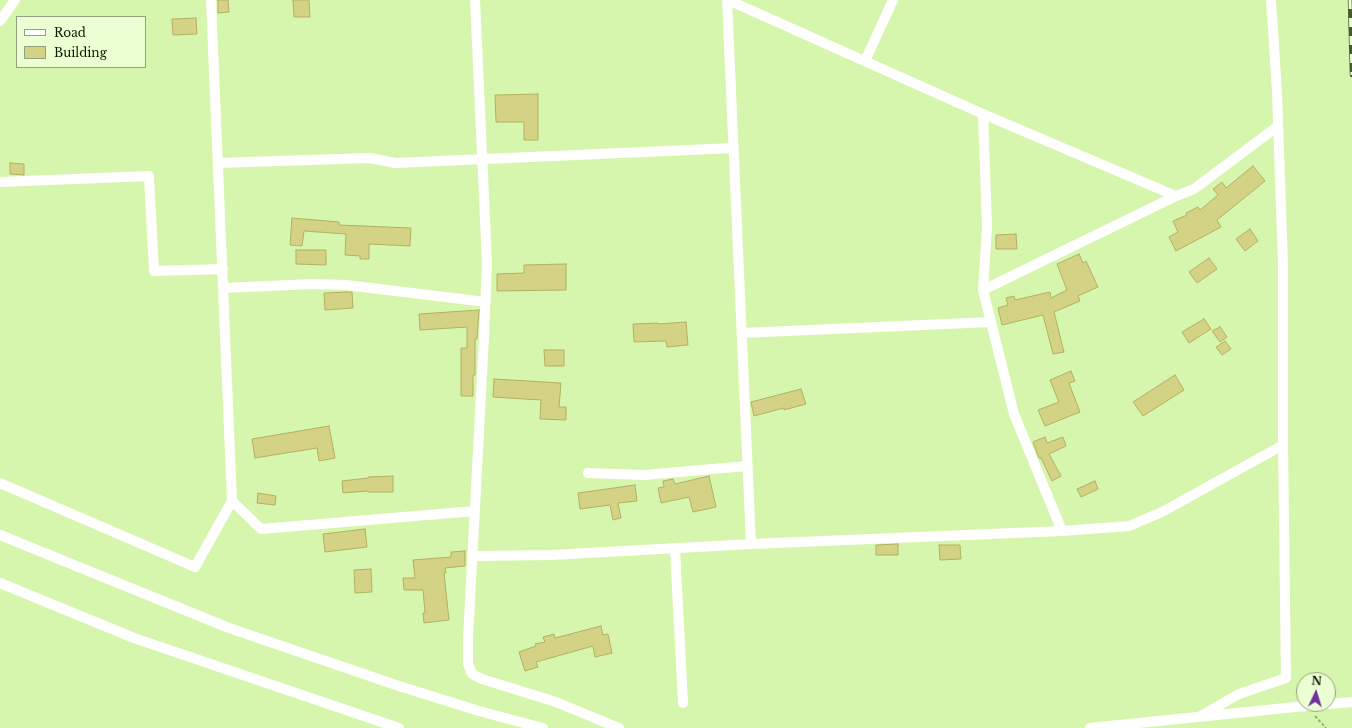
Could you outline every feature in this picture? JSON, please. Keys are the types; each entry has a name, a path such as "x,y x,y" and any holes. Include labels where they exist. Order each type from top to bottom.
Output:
{"street":[{"path":"0,21 15,0"},
{"path":"0,483 195,567 232,501 211,0"},
{"path":"475,0 487,263 468,664 472,674 482,679 556,702 620,728"},
{"path":"751,544 728,0 984,114 1176,196"},
{"path":"865,61 893,0"},
{"path":"1199,717 1239,694 1286,678 1283,265 1278,126 1271,0"},
{"path":"984,114 987,227 983,290 1014,414 1062,531"},
{"path":"983,290 1176,196 1194,189 1278,126"},
{"path":"218,163 370,158 395,163 734,148"},
{"path":"0,182 149,176 154,271 223,269"},
{"path":"223,288 313,284 346,285 486,302"},
{"path":"742,333 991,322"},
{"path":"473,556 551,555 751,544 1062,531 1129,526 1162,512 1284,445"},
{"path":"588,473 644,475 747,466"},
{"path":"232,501 261,529 475,512"},
{"path":"0,535 229,628 479,712 543,728"},
{"path":"676,549 683,703"},
{"path":"0,583 134,638 399,728"},
{"path":"1336,703 1352,702"},
{"path":"1090,728 1296,707"}],"path":[{"path":"1311,712 1326,728"}],"building":[{"path":"218,0 228,0 229,12 218,13"},
{"path":"293,0 309,0 310,17 294,17"},
{"path":"196,18 197,34 173,35 172,19"},
{"path":"538,94 538,140 524,140 524,122 496,122 495,95"},
{"path":"10,163 24,164 24,175 10,174"},
{"path":"1253,166 1265,181 1217,220 1221,227 1176,251 1169,237 1178,232 1173,221 1187,215 1186,213 1198,207 1200,210 1218,195 1213,189 1222,182 1226,188"},
{"path":"292,218 339,222 339,225 411,228 410,246 369,244 369,259 360,259 360,256 345,255 346,234 304,231 302,246 290,245"},
{"path":"1250,229 1258,241 1245,251 1236,239"},
{"path":"1016,234 1017,249 996,249 996,235"},
{"path":"296,250 326,250 326,265 296,264"},
{"path":"1079,254 1083,263 1086,261 1098,287 1078,296 1080,301 1054,312 1064,352 1053,354 1043,315 1002,325 998,308 1008,305 1006,298 1014,296 1015,300 1050,292 1051,298 1067,290 1057,264"},
{"path":"1209,258 1217,269 1197,283 1189,272"},
{"path":"566,264 566,290 497,291 497,274 524,273 524,265"},
{"path":"352,292 353,308 325,310 324,293"},
{"path":"479,310 477,339 475,339 475,375 473,375 473,396 461,396 461,348 467,348 467,327 420,330 419,314"},
{"path":"1204,319 1211,329 1189,343 1182,332"},
{"path":"686,322 688,345 667,347 666,341 634,342 633,324"},
{"path":"1220,327 1227,337 1220,342 1212,331"},
{"path":"1225,341 1231,349 1222,355 1216,347"},
{"path":"544,350 564,350 564,366 545,366"},
{"path":"1071,371 1075,381 1069,383 1080,412 1045,426 1038,410 1059,402 1050,380"},
{"path":"1175,375 1184,390 1143,416 1133,402"},
{"path":"494,379 561,383 559,407 566,407 566,420 540,419 541,400 493,397"},
{"path":"801,389 806,404 754,416 751,402"},
{"path":"329,426 335,458 319,461 317,448 255,458 252,439"},
{"path":"1045,437 1047,443 1063,437 1066,446 1049,454 1061,476 1052,481 1041,458 1039,458 1033,442"},
{"path":"393,476 393,492 368,491 343,493 342,481 368,477"},
{"path":"709,476 716,507 693,512 689,497 661,503 658,488 664,487 663,481 673,479 675,484"},
{"path":"1095,481 1098,489 1081,497 1077,489"},
{"path":"635,485 637,501 618,503 621,518 613,520 610,505 580,509 578,493"},
{"path":"258,493 276,496 275,505 257,503"},
{"path":"365,529 367,547 325,552 323,534"},
{"path":"898,544 898,555 876,555 876,545"},
{"path":"939,545 960,545 961,559 940,560"},
{"path":"465,551 465,566 445,568 446,573 444,573 449,620 424,623 423,613 425,613 423,590 404,590 403,578 415,578 413,560 451,557 451,552"},
{"path":"371,569 372,592 355,593 354,570"},
{"path":"601,626 603,635 608,634 612,653 595,657 593,646 536,662 538,667 525,671 519,652 536,646 535,644 545,642 543,637 554,634 555,638"}],"railway":[{"path":"1350,0 1352,75"}]}
